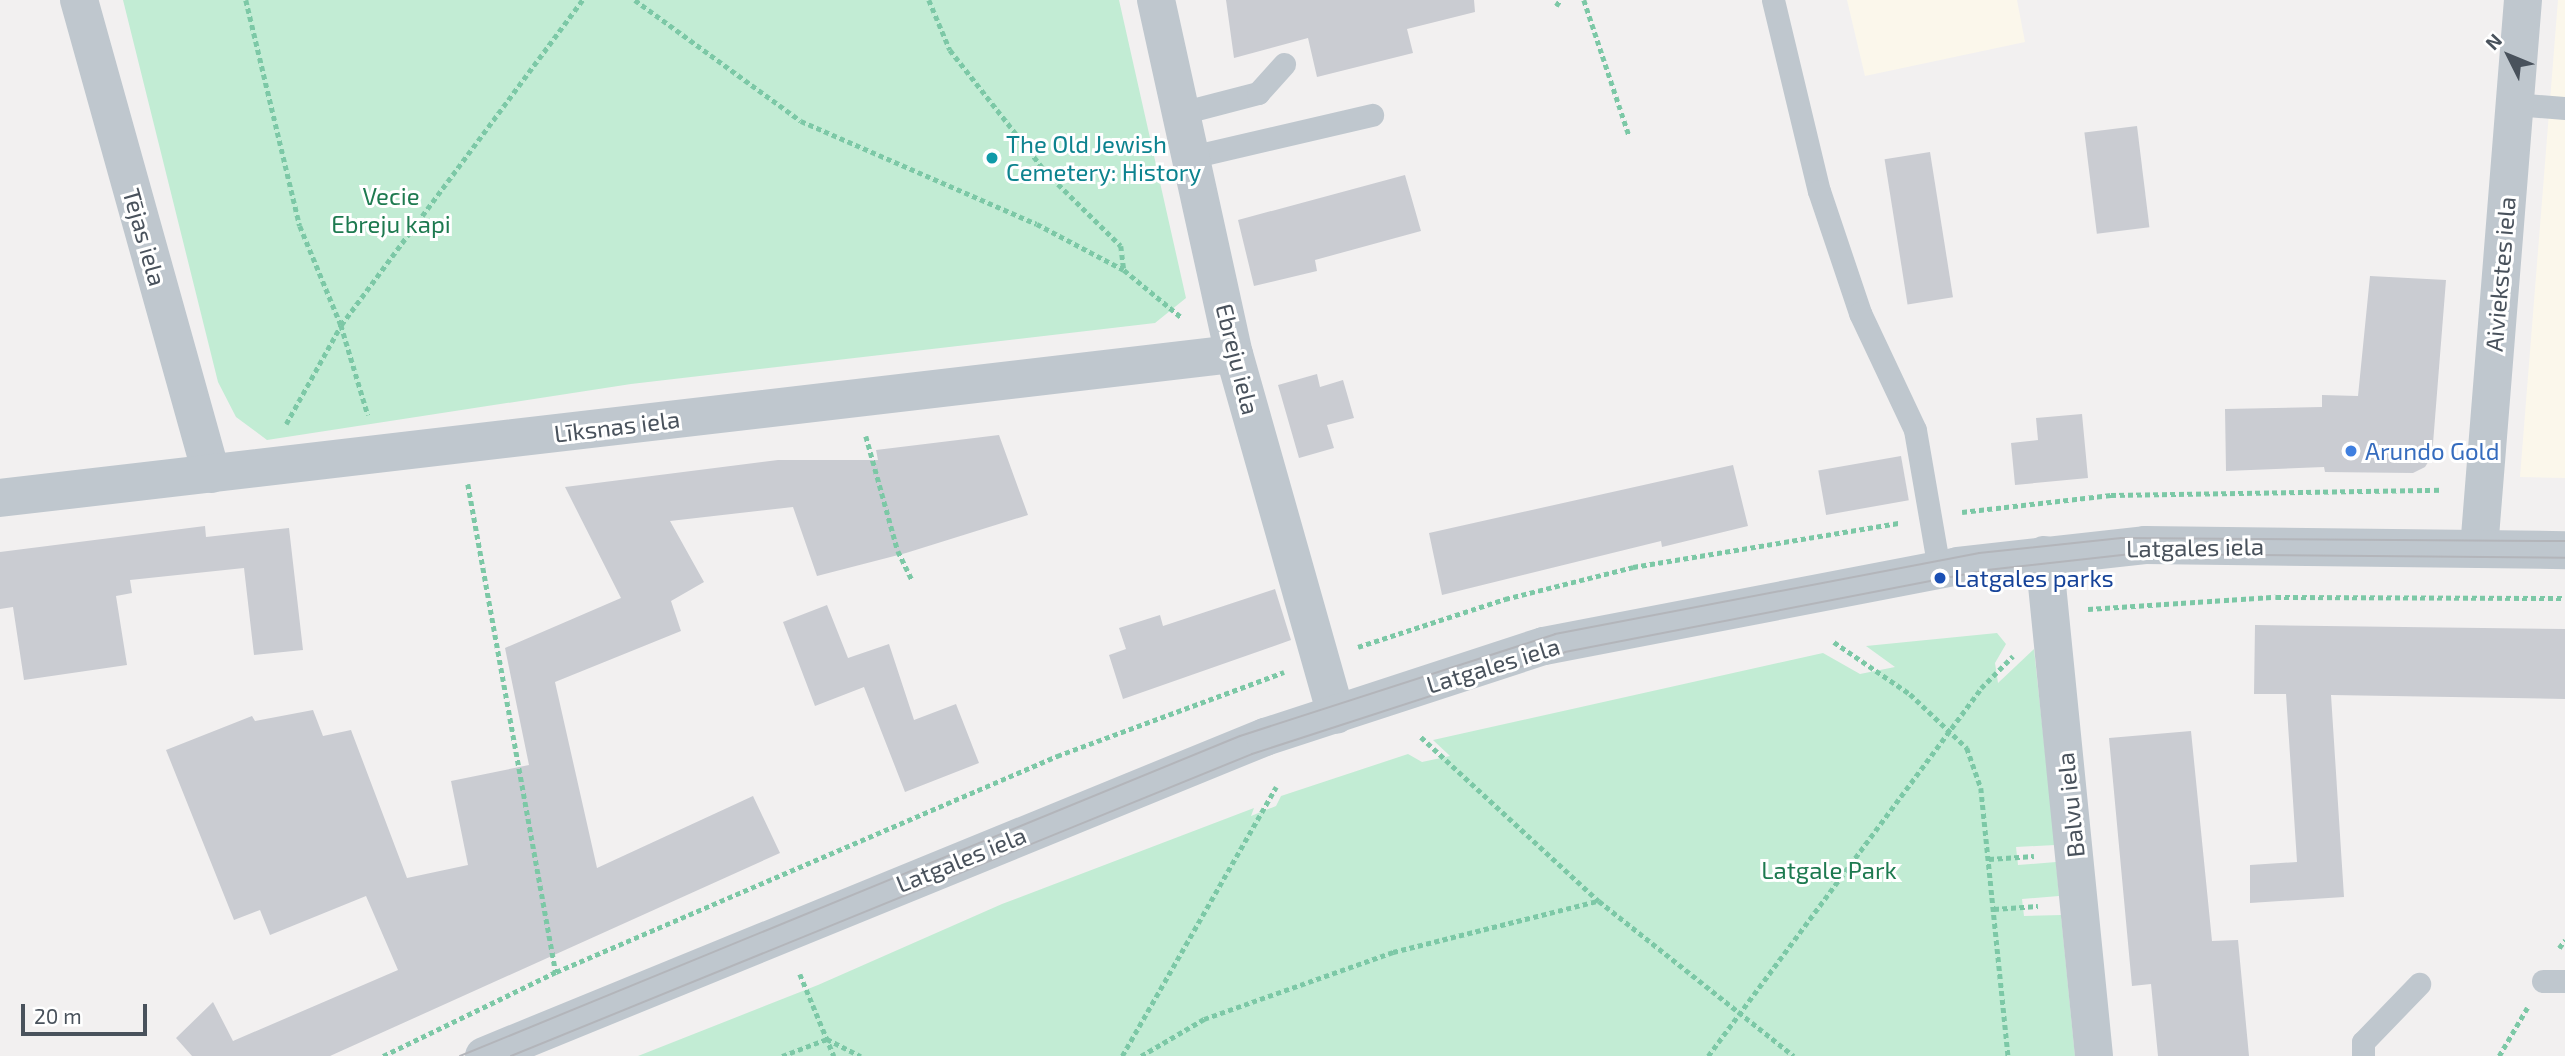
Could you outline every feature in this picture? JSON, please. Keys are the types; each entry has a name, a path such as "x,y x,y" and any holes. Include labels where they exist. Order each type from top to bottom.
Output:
{"street":[{"name":"Tējas iela","path":"79,0 211,474"},
{"name":"Ebreju iela","path":"1156,0 1232,344 1336,715"},
{"name":"Aiviekstes iela","path":"2479,549 2522,0"},
{"name":"Līksnas iela","path":"0,498 860,398 1232,344"},
{"name":"Latgales iela","path":"484,1056 1130,790 1336,715 1544,646 1939,569 2145,545 2565,550"},
{"name":"Balvu iela","path":"2044,555 2094,1056"}],"lane":[{"path":"1773,0 1819,191 1860,313 1915,430 1939,569"},
{"path":"1181,113 1258,93 1283,64"},
{"path":"2514,104 2565,108"},
{"path":"1191,157 1371,115"},
{"path":"2363,1056 2363,1042 2419,984"}],"path":[{"path":"246,0 300,226 341,325 380,454"},
{"path":"261,468 341,325 582,0"},
{"path":"635,0 800,121 1037,224 1124,270 1174,314 1232,344"},
{"path":"929,0 950,50 1046,172 1121,246 1124,270"},
{"path":"1556,6 1560,0"},
{"path":"1584,0 1629,135"},
{"path":"860,398 869,454 898,551 912,580"},
{"path":"461,445 556,972"},
{"path":"1708,1056 1981,688 2052,616 2118,606 2276,597 2565,598"},
{"path":"1834,642 1910,694 1967,748 1982,788 2008,1056"},
{"path":"1421,737 1599,901 1738,1015 1794,1056"},
{"path":"1122,1056 1276,787"},
{"path":"1142,1056 1204,1019 1393,952 1599,901"},
{"path":"800,974 834,1056"},
{"path":"782,1056 827,1039 861,1056"}],"shaded area":[{"path":"1847,0 2017,0 2025,42 1865,76"},
{"path":"2558,0 2565,0 2565,478 2520,477"}],"green space":[{"name":"Vecie Ebreju kapi","path":"123,0 1119,0 1186,298 1155,323 631,384 267,440 236,417 218,382"},
{"name":"Latgale Park","path":"1997,633 2006,644 1995,663 1998,683 2034,649 2055,845 2016,847 2018,865 2056,862 2059,896 2022,899 2024,916 2061,915 2075,1056 638,1056 818,985 1002,904 1254,808 1251,816 1276,806 1281,796 1408,754 1422,762 1450,756 1433,740 1823,653 1860,674 1895,667 1866,646"}],"building":[{"path":"1226,0 1474,0 1475,12 1407,29 1413,53 1317,77 1308,38 1234,58"},
{"path":"2137,126 2149,227 2097,234 2084,132"},
{"path":"1930,152 1953,297 1908,304 1885,159"},
{"path":"1405,175 1421,231 1315,260 1317,271 1254,286 1238,220"},
{"path":"2370,276 2446,280 2432,456 2425,467 2413,473 2325,472 2324,467 2226,471 2225,409 2322,407 2322,395 2358,396"},
{"path":"1317,374 1320,387 1343,380 1354,418 1327,425 1334,448 1299,458 1278,385"},
{"path":"2082,414 2088,478 2015,485 2011,443 2038,440 2036,418"},
{"path":"999,435 1028,515 906,553 817,576 793,507 670,521 704,582 671,601 681,631 555,682 597,868 753,796 780,853 330,1056 192,1056 176,1038 213,1002 233,1041 398,970 366,896 270,935 260,910 234,920 166,750 252,716 255,721 313,710 323,736 351,730 407,878 468,865 451,781 529,765 505,648 621,598 565,487 778,460 878,460 876,450"},
{"path":"1901,456 1909,500 1826,515 1818,471"},
{"path":"1733,465 1748,526 1662,547 1661,541 1442,595 1429,533"},
{"path":"205,526 206,537 289,528 303,650 254,655 244,568 130,580 132,593 116,596 127,665 24,680 13,607 0,609 0,552"},
{"path":"1275,589 1291,640 1123,699 1109,655 1126,649 1119,628 1160,615 1163,626"},
{"path":"827,605 848,658 889,644 914,720 956,704 979,763 905,792 864,687 815,706 783,622"},
{"path":"2255,625 2565,629 2565,699 2331,695 2344,897 2250,903 2250,865 2297,862 2286,694 2254,694"},
{"path":"2191,731 2212,941 2238,940 2249,1056 2158,1056 2151,984 2132,986 2109,738"}],"tram line":[{"path":"460,1056 1240,736 1555,634 1979,553 2121,538 2565,541"},
{"path":"511,1056 1252,754 1565,652 1987,570 2131,554 2565,558"}],"place":[{"name":"The Old Jewish Cemetery: History","path":"992,158"},
{"name":"Arundo Gold","path":"2351,451"},
{"name":"Latgales parks","path":"1940,578"}]}
